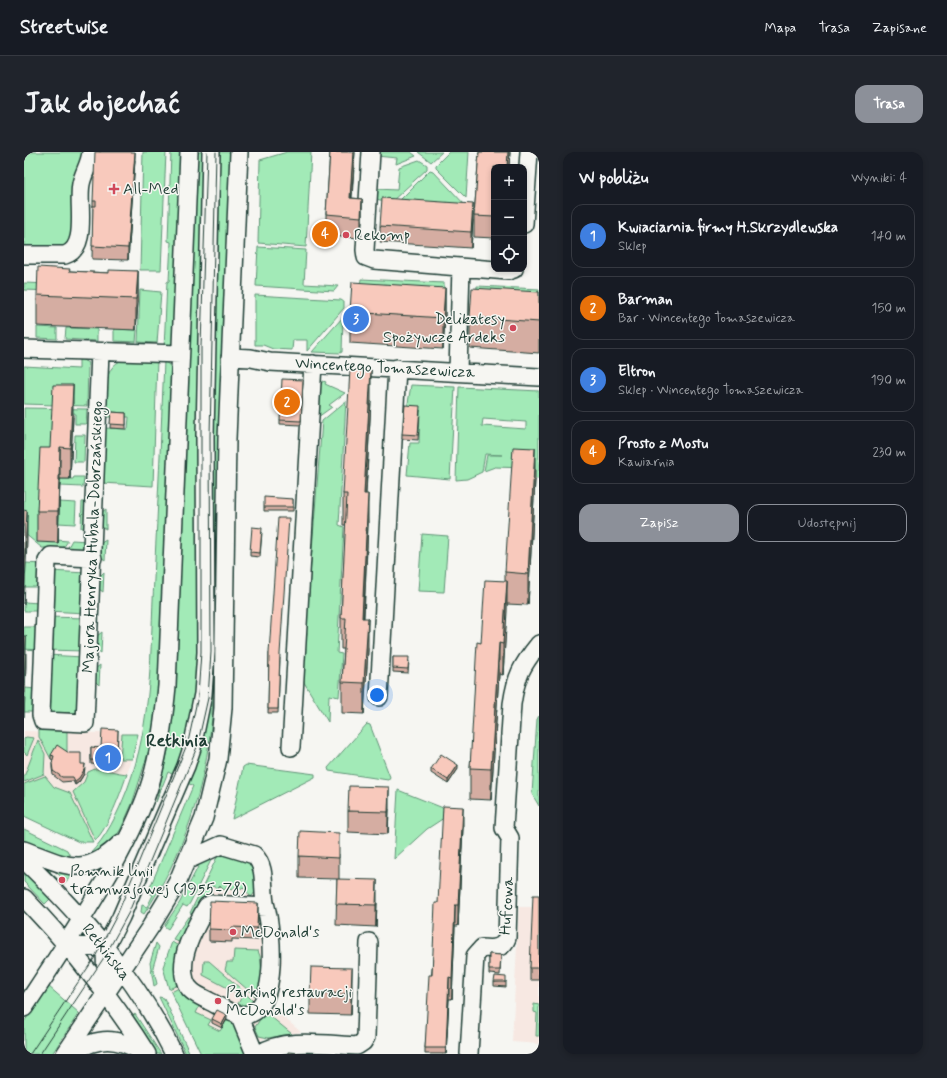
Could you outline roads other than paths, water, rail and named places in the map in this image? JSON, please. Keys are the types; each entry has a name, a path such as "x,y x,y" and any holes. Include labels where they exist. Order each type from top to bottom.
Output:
{"street":[{"path":"24,255 65,255 70,253 78,244 80,185 89,164 91,152"},
{"path":"24,1008 82,920 131,833 151,782 160,742 164,716 168,655 189,152"},
{"path":"106,993 105,948 121,917 186,766 196,735 203,694 206,652 206,339 211,152"},
{"path":"65,1054 166,902 188,860 204,818 218,759 223,708 230,356 239,152"},
{"path":"370,152 365,250 366,257 374,260 491,270"},
{"path":"525,200 528,152"},
{"path":"458,371 461,267"},
{"path":"24,349 180,354"},
{"name":"Majora Henryka Hubala-Dobrzańskiego","path":"93,558 51,556 47,561 41,719 43,721 85,723 93,558 100,352"},
{"name":"Wincentego Tomaszewicza","path":"230,356 270,362 458,371 539,377"},
{"path":"291,747 314,364"},
{"path":"379,697 397,368"},
{"name":"Hufcowa","path":"469,1054 475,956 482,948 499,948 504,944 507,938 510,838 504,828 504,809 514,686 523,664 539,644"},
{"path":"204,818 221,845"},
{"path":"24,850 69,866 85,866 95,863 106,856 131,833"},
{"path":"188,860 221,845 248,852 259,859 262,866 271,938 270,985 260,1005 250,1014 240,1015 230,1012 189,988 184,979 186,949 207,906 212,904 266,907"},
{"name":"Retkińska","path":"24,860 82,920 105,948 149,1009 174,1054"},
{"name":"Retkińska","path":"24,898 66,944 106,993 146,1054"},
{"path":"259,1054 271,1047 286,1044 357,1046 363,1042 366,1037 369,942"},
{"path":"66,944 105,948"},
{"path":"240,1015 255,1054"},
{"path":"70,1054 81,1047 100,1041 109,1040 124,1042 146,1054"}],"tram line":[{"path":"30,1054 95,957 117,915 188,742 198,696 201,652 201,346 207,152"},
{"path":"40,1054 105,956 129,912 197,747 208,698 211,652 210,436 216,152"}],"place":[{"name":"All-Med","path":"114,189"},
{"name":"Prosto z Mostu","path":"325,234"},
{"name":"Rekomp","path":"346,235"},
{"name":"Eltron","path":"356,319"},
{"name":"Delikatesy Spożywcze Ardeks","path":"513,328"},
{"name":"Barman","path":"287,402"},
{"name":"Kwiaciarnia firmy H.Skrzydlewska","path":"108,758"},
{"name":"Pomnik linii tramwajowej (1955-78)","path":"62,880"},
{"name":"McDonald's","path":"233,932"},
{"name":"Parking restauracji McDonald's","path":"218,1001"}],"district":[{"name":"Retkinia","path":"177,741"}]}
